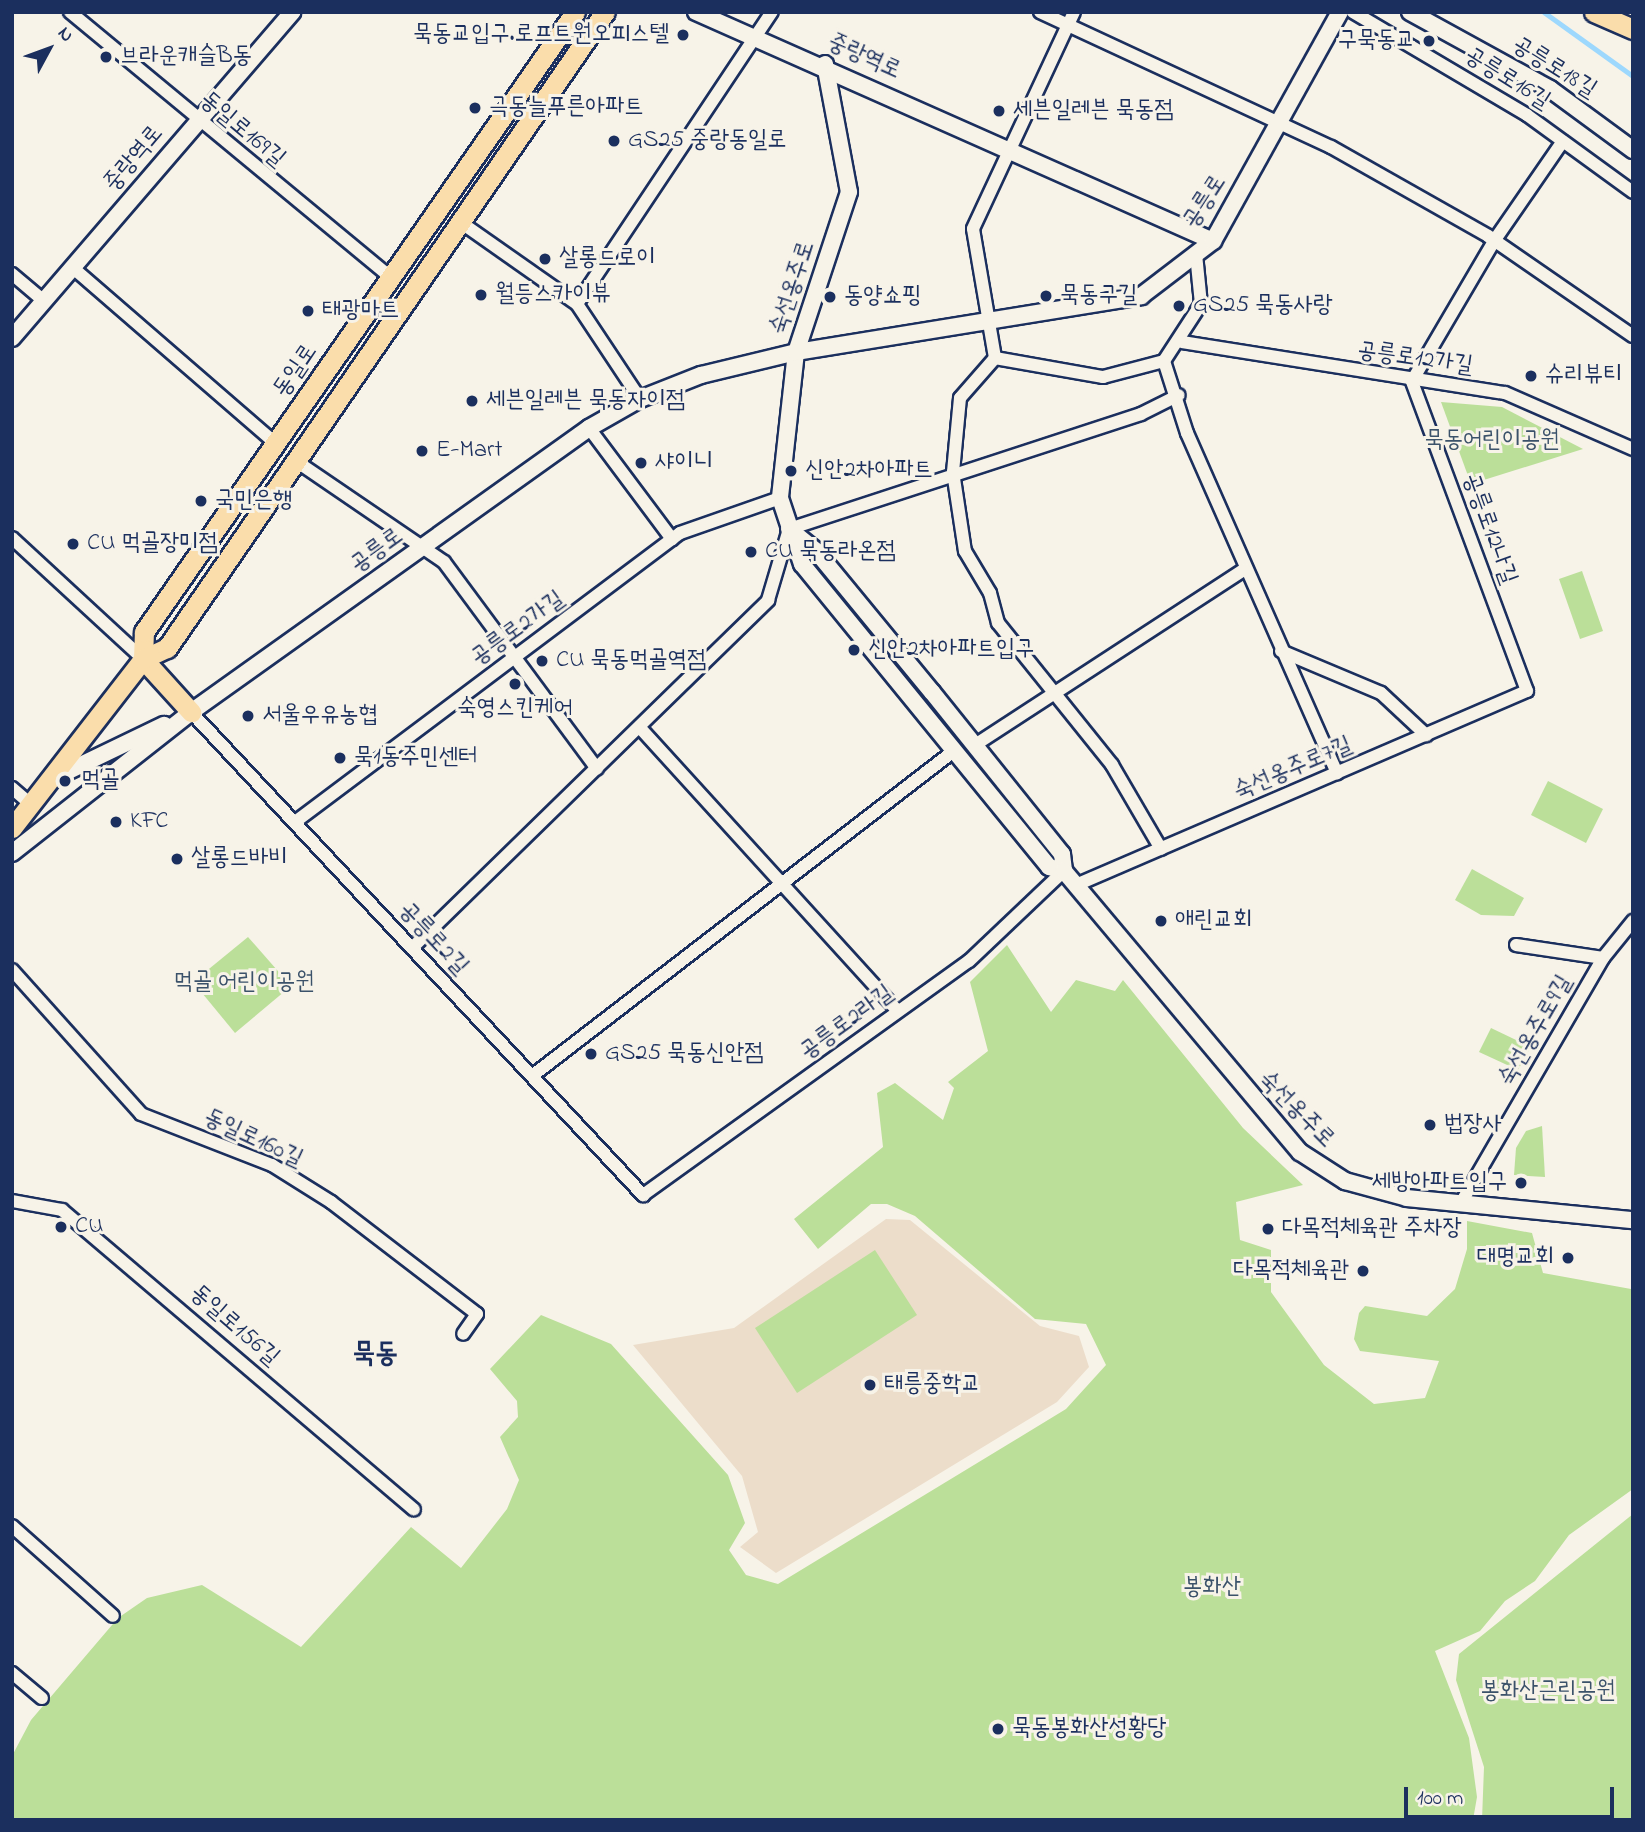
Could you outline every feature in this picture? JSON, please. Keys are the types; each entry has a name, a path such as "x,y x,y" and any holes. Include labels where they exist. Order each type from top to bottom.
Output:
{"main road":[{"name":"동일로","path":"143,659 144,632 575,12"},
{"name":"동일로","path":"12,828 58,776 143,659 167,648 422,274 605,12"},
{"path":"1594,12 1633,29"},
{"path":"557,38 575,28 577,53"},
{"path":"454,183 452,209 475,199"},
{"path":"402,259 425,247 422,274"},
{"path":"173,592 169,612 176,617 195,608"},
{"path":"143,659 191,712"}],"street":[{"name":"동일로169길","path":"70,12 197,120 390,277"},
{"name":"중랑역로","path":"12,338 292,12"},
{"name":"중랑역로","path":"696,12 825,64 1213,241"},
{"path":"577,304 772,12"},
{"path":"1040,12 1281,120 1494,241 1633,336"},
{"path":"995,358 973,229 1074,12"},
{"name":"공릉로","path":"12,853 191,712 589,428 640,399 701,375 796,352 988,325 1130,300 1213,241 1340,12"},
{"name":"공릉로16길","path":"1353,12 1563,141 1633,192"},
{"name":"공릉로18길","path":"1410,12 1550,89 1633,150"},
{"name":"숙선옹주로","path":"825,64 849,192 796,352 780,498 789,529 802,564 1049,867 1064,871"},
{"path":"1412,381 1494,241 1563,141"},
{"path":"459,221 577,304 640,399"},
{"path":"995,358 1102,377 1164,361 1182,342 1201,304 1196,254"},
{"path":"72,267 276,444"},
{"path":"12,274 44,301"},
{"name":"공릉로12가길","path":"1182,342 1412,381 1505,393 1633,449"},
{"path":"995,358 960,398 953,472 965,551 990,593 998,623 1112,765 1161,849"},
{"path":"1164,361 1179,395 1187,433 1337,773"},
{"name":"공릉로12나길","path":"1412,381 1527,691"},
{"path":"412,947 597,769 642,730 768,600 789,529 953,472 1141,414 1179,395"},
{"path":"589,428 672,539"},
{"path":"296,460 444,562 597,769"},
{"name":"공릉로2가길","path":"295,822 672,539 780,498"},
{"name":"숙선옹주로","path":"789,529 816,551 1062,854 1064,871 1076,886 1300,1152 1367,1189 1461,1203 1633,1220"},
{"path":"12,538 143,659"},
{"path":"975,745 1245,569"},
{"path":"1281,650 1381,693 1426,735"},
{"name":"숙선옹주로7길","path":"1076,886 1527,691"},
{"name":"공릉로","path":"58,776 191,712"},
{"name":"공릉로2길","path":"191,712 643,1195"},
{"path":"642,730 898,1012"},
{"path":"532,1076 786,887 955,750"},
{"path":"12,788 33,806"},
{"name":"공릉로2라길","path":"643,1195 969,961 1064,871"},
{"name":"숙선옹주로9길","path":"1461,1203 1603,958 1633,921"},
{"path":"1516,945 1603,958"},
{"name":"동일로160길","path":"12,970 141,1114 272,1165 331,1202 477,1314 463,1334"},
{"name":"동일로156길","path":"12,1201 62,1210 414,1510"},
{"path":"12,1526 113,1616"},
{"path":"12,1673 42,1698"}],"shaded area":[{"name":"태릉중학교","path":"886,1219 910,1220 1040,1326 1079,1336 1089,1367 1057,1402 776,1573 740,1547 758,1532 742,1476 633,1345 734,1328"}],"green space":[{"name":"묵동어린이공원","path":"1441,402 1502,407 1583,449 1471,484"},
{"path":"1582,571 1603,631 1580,639 1559,579"},
{"path":"1548,781 1603,809 1586,843 1531,815"},
{"path":"1472,869 1524,898 1514,916 1481,915 1455,900"},
{"name":"먹골 어린이공원","path":"248,937 291,986 235,1033 193,982"},
{"name":"봉화산","path":"1007,945 1051,1012 1076,980 1115,991 1123,980 1243,1128 1303,1185 1236,1202 1240,1240 1271,1250 1271,1292 1324,1365 1374,1404 1425,1398 1439,1361 1360,1351 1354,1339 1359,1313 1365,1306 1427,1316 1455,1289 1467,1249 1467,1221 1532,1233 1543,1273 1631,1289 1633,1489 1569,1535 1535,1581 1505,1601 1480,1631 1435,1651 1469,1738 1477,1797 1473,1820 12,1820 12,1756 31,1720 118,1618 147,1598 202,1585 301,1647 411,1527 461,1568 507,1509 519,1480 500,1437 518,1417 517,1401 490,1369 541,1315 611,1344 728,1475 745,1523 729,1550 746,1575 778,1584 1066,1409 1106,1365 1086,1324 1035,1319 915,1216 887,1204 871,1204 818,1249 794,1219 883,1147 877,1093 895,1083 943,1120 954,1088 948,1082 988,1051 970,982"},
{"path":"1491,1028 1531,1047 1518,1070 1479,1052"},
{"path":"1542,1126 1545,1177 1514,1175 1516,1148 1526,1131"},
{"path":"875,1250 917,1315 797,1393 755,1328"},
{"name":"봉화산근린공원","path":"1633,1514 1633,1820 1482,1820 1484,1767 1456,1680 1459,1654"}],"waterway":[{"path":"1544,12 1633,76"}],"place":[{"name":"묵동교입구.로프트원오피스텔","path":"683,35"},
{"name":"구묵동교","path":"1429,41"},
{"name":"브라운캐슬B동","path":"106,57"},
{"name":"극동늘푸른아파트","path":"475,108"},
{"name":"세븐일레븐 묵동점","path":"999,111"},
{"name":"GS25 중랑동일로","path":"614,141"},
{"name":"살롱드로이","path":"545,259"},
{"name":"월등스카이뷰","path":"481,295"},
{"name":"묵동구길","path":"1046,296"},
{"name":"동양쇼핑","path":"830,297"},
{"name":"GS25 묵동사랑","path":"1179,306"},
{"name":"태광마트","path":"308,311"},
{"name":"슈리뷰티","path":"1531,376"},
{"name":"세븐일레븐 묵동자이점","path":"472,401"},
{"name":"E-Mart","path":"422,451"},
{"name":"샤이니","path":"641,463"},
{"name":"신안2차아파트","path":"791,471"},
{"name":"국민은행","path":"201,501"},
{"name":"CU 먹골장미점","path":"73,544"},
{"name":"CU 묵동라온점","path":"751,552"},
{"name":"신안2차아파트입구","path":"854,650"},
{"name":"CU 묵동먹골역점","path":"542,661"},
{"name":"숙영스킨케어","path":"515,684"},
{"name":"서울우유농협","path":"248,716"},
{"name":"묵1동주민센터","path":"340,758"},
{"name":"먹골","path":"65,781"},
{"name":"KFC","path":"116,822"},
{"name":"살롱드바비","path":"177,859"},
{"name":"애린교회","path":"1161,921"},
{"name":"GS25 묵동신안점","path":"591,1054"},
{"name":"법장사","path":"1430,1125"},
{"name":"세방아파트입구","path":"1521,1183"},
{"name":"CU","path":"61,1227"},
{"name":"다목적체육관 주차장","path":"1268,1229"},
{"name":"대명교회","path":"1568,1258"},
{"name":"다목적체육관","path":"1363,1271"},
{"name":"태릉중학교","path":"870,1385"},
{"name":"묵동봉화산성황당","path":"998,1729"}],"district":[{"name":"묵동","path":"375,1355"}]}
